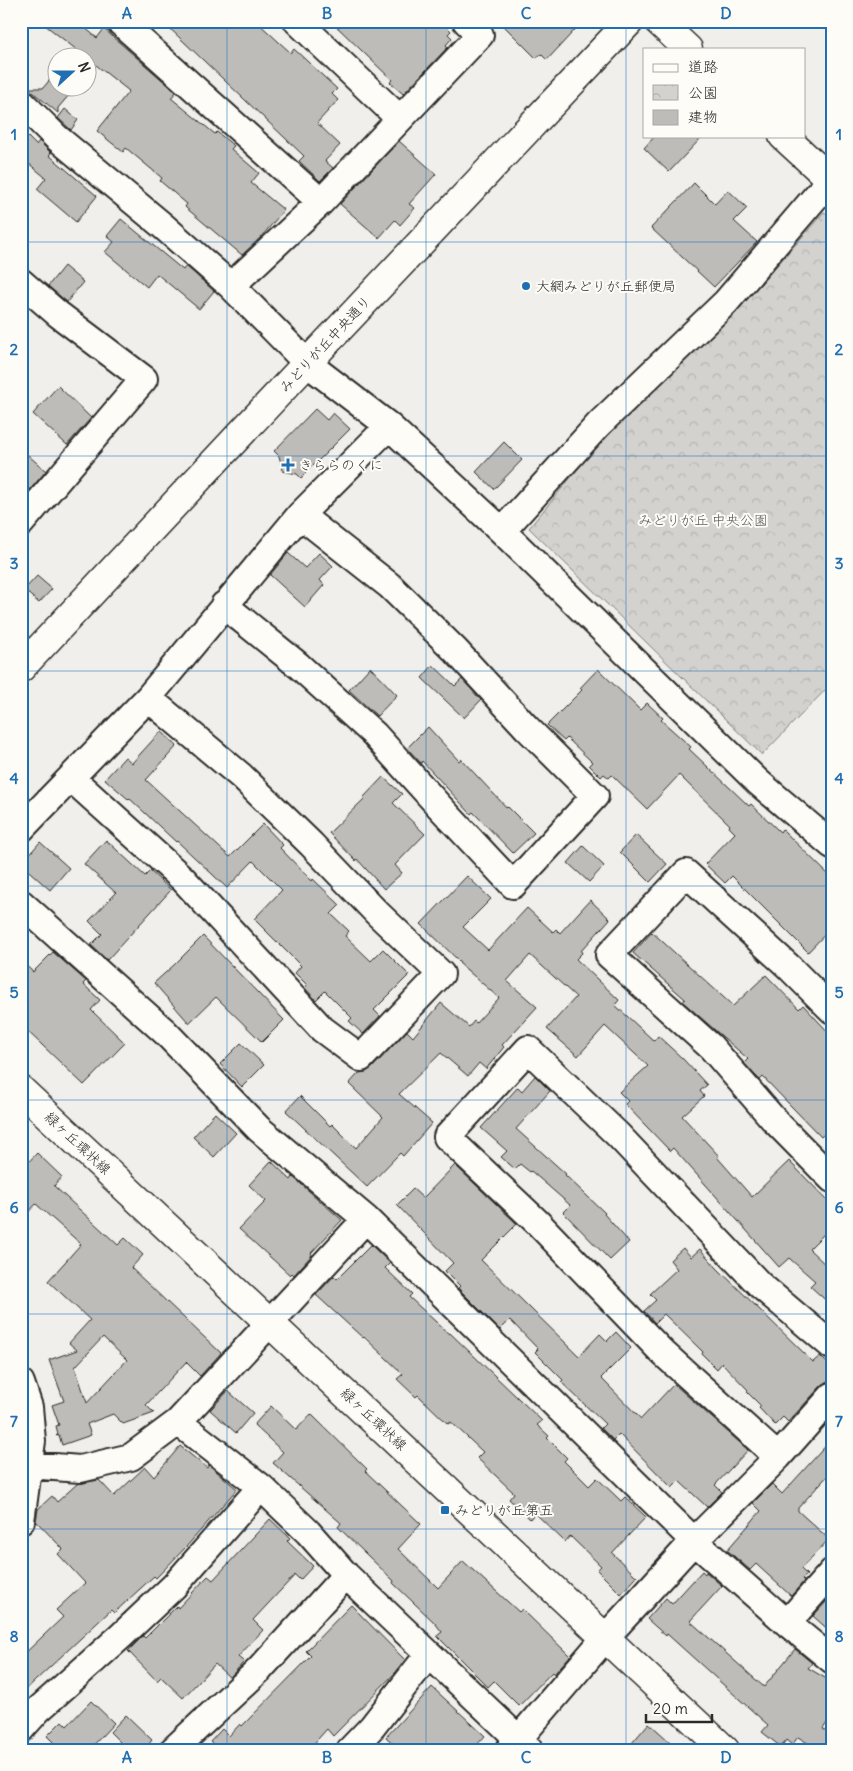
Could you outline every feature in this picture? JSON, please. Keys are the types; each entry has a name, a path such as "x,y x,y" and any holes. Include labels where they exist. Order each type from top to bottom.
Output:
{"street":[{"path":"119,21 321,202"},
{"path":"296,21 400,119"},
{"path":"231,286 321,202 480,35 466,21"},
{"name":"みどりが丘中央通り","path":"21,668 630,21"},
{"path":"658,21 687,48"},
{"path":"21,102 56,137 163,226 231,286 307,362 389,426 502,531 758,782 832,845"},
{"path":"502,531 599,424 726,302 831,181 785,138"},
{"path":"21,282 58,314 144,378 21,523"},
{"path":"21,829 148,698 300,515 389,426"},
{"path":"224,605 298,665 374,734 438,806 513,885 595,796 527,728 456,651 390,586 300,515"},
{"path":"71,778 183,878 322,1029 361,1058 441,974 377,913 312,844 241,776 148,698"},
{"path":"832,1010 788,966 686,873 609,955 711,1047 775,1121 832,1180"},
{"path":"21,903 165,1032 259,1129 366,1219 694,1541 832,1660"},
{"path":"778,1457 664,1353 537,1222 447,1137 528,1049 618,1135 760,1285 832,1346"},
{"name":"緑ヶ丘環状線","path":"21,1090 270,1321 726,1750"},
{"path":"29,1465 80,1469 131,1457 178,1422 366,1219"},
{"path":"21,1382 29,1407 32,1441 21,1521"},
{"path":"178,1422 261,1487 308,1532 346,1575 429,1654 519,1746 605,1638 694,1541 778,1457 832,1396"},
{"path":"21,1729 38,1710 174,1586 261,1487"},
{"path":"787,1623 832,1572"},
{"path":"173,1750 259,1670 346,1575"},
{"path":"350,1750 372,1726 429,1654"}],"green space":[{"name":"みどりが丘 中央公園","path":"824,212 832,217 832,683 762,755 529,528 616,423 736,312"}],"building":[{"path":"40,21 77,21 97,38 104,29 176,92 171,98 215,134 217,132 234,146 231,149 259,173 251,183 284,210 262,236 242,255 185,207 187,204 160,181 162,178 126,148 123,152 97,131 129,91 98,67 98,48 74,48"},
{"path":"162,21 256,21 291,53 294,49 337,89 332,94 338,100 317,123 340,145 325,161 333,168 320,181 299,161 304,156"},
{"path":"331,21 441,21 451,31 448,34 452,38 446,45 448,47 403,94 390,82 392,80"},
{"path":"499,21 583,21 547,60 541,54 536,58"},
{"path":"48,82 48,98 66,98 58,108 58,113 28,88 43,88"},
{"path":"65,109 78,120 71,130 58,118"},
{"path":"21,130 36,145 39,141 51,153 49,155 97,196 76,222 37,189 46,178 21,157"},
{"path":"653,138 701,138 669,172 644,148"},
{"path":"399,141 436,174 409,204 415,208 400,225 395,220 379,238 340,204"},
{"path":"694,183 715,204 728,190 747,208 734,221 757,242 714,287 651,228"},
{"path":"121,219 183,270 186,266 214,291 199,309 157,274 147,287 105,252 114,242 107,236"},
{"path":"64,266 83,282 67,302 48,286"},
{"path":"58,386 91,418 67,445 33,414"},
{"path":"315,409 327,420 333,413 350,429 301,478 297,474 283,471 279,456 274,451"},
{"path":"504,442 522,460 494,489 476,472"},
{"path":"21,449 46,471 21,500"},
{"path":"288,553 305,568 319,553 333,566 320,580 324,585 305,607 270,575"},
{"path":"37,576 52,589 39,603 24,590"},
{"path":"433,665 455,686 462,679 481,700 464,718 422,678"},
{"path":"370,667 397,695 377,716 349,690"},
{"path":"598,669 640,710 647,703 663,718 661,720 691,747 689,749 749,806 751,804 780,832 782,829 832,878 832,927 808,952 732,876 725,883 705,864 735,833 729,827 730,825 679,775 647,809 612,775 609,778 604,774 601,777 589,765 592,762 567,738 564,741 547,725 582,690 580,688"},
{"path":"428,727 459,761 461,759 507,808 534,833 513,853 473,812 471,814 422,761 421,763 407,748"},
{"path":"161,731 177,746 146,780 230,857 263,824 283,845 280,848 312,881 313,879 340,905 331,914 349,931 345,936 371,961 383,949 409,975 374,1010 380,1016 363,1034 349,1021 352,1018 325,991 316,1000 305,988 307,985 295,973 301,966 254,919 282,890 253,861 227,888 129,798 105,779 125,757 132,763"},
{"path":"383,777 402,794 393,803 425,834 395,865 402,873 384,889 357,859 356,861 329,833 364,799"},
{"path":"636,835 667,864 650,882 620,852"},
{"path":"106,840 145,876 150,871 171,890 107,960 91,945 102,934 89,921 116,893 84,864"},
{"path":"40,842 69,868 50,890 21,864"},
{"path":"583,846 604,866 589,882 568,863"},
{"path":"467,876 491,899 463,927 488,950 527,908 553,932 556,929 560,933 590,900 610,919 576,959 619,1000 615,1005 654,1041 658,1036 707,1085 700,1091 704,1096 682,1116 719,1156 717,1157 752,1197 789,1161 832,1205 832,1226 809,1249 828,1267 832,1262 832,1306 810,1286 815,1281 789,1258 779,1267 673,1148 670,1151 625,1104 628,1101 619,1092 648,1066 605,1026 578,1056 547,1029 576,997 530,955 507,981 537,1007 502,1045 504,1047 486,1069 479,1063 468,1076 441,1053 399,1094 432,1123 403,1156 400,1153 367,1187 286,1111 300,1096 330,1126 332,1124 356,1148 383,1117 349,1084 359,1073 366,1072 372,1068 407,1031 413,1037 441,1003 469,1027 474,1021 476,1023 499,998 459,963 421,924"},
{"path":"652,932 733,1006 766,975 799,1009 803,1005 832,1036 832,1127 821,1137 763,1077 760,1080 755,1075 744,1063 748,1059 683,1002 685,999 633,953"},
{"path":"203,936 284,1020 262,1042 216,997 189,1023 154,983"},
{"path":"53,952 86,981 83,984 100,1000 91,1010 125,1043 84,1085 21,1025 21,961 33,972"},
{"path":"241,1043 264,1065 242,1087 220,1064"},
{"path":"535,1076 550,1091 516,1129 566,1174 605,1213 629,1242 610,1260 563,1212 570,1205 531,1171 520,1164 515,1169 501,1157 507,1151 481,1128 518,1087 522,1091"},
{"path":"215,1113 236,1133 214,1157 193,1137"},
{"path":"37,1153 62,1177 54,1186 118,1245 125,1238 143,1255 131,1268 221,1353 200,1376 186,1362 146,1405 154,1413 123,1424 113,1414 87,1424 91,1435 62,1445 59,1435 56,1436 58,1434 56,1426 59,1425 52,1405 64,1401 49,1360 77,1350 69,1343 90,1320 48,1281 81,1244 36,1204 21,1220 21,1170","holes":["103,1337 127,1360 87,1403 75,1367"]},
{"path":"271,1161 291,1180 293,1177 342,1220 311,1253 312,1255 294,1275 292,1273 290,1275 239,1229 266,1201 249,1185"},
{"path":"455,1165 517,1224 481,1260 579,1356 600,1334 607,1341 616,1332 631,1348 601,1378 641,1419 674,1384 748,1450 715,1485 722,1492 707,1507 679,1481 672,1488 619,1434 613,1440 601,1428 605,1424 561,1382 563,1380 535,1352 538,1349 510,1320 500,1330 458,1288 460,1286 445,1271 453,1263 397,1205 413,1189 423,1198"},
{"path":"371,1245 390,1263 385,1268 412,1294 409,1297 450,1333 542,1421 537,1425 567,1458 564,1461 589,1486 597,1478 621,1501 625,1497 646,1517 612,1553 637,1577 621,1594 597,1570 601,1566 570,1536 565,1542 535,1513 530,1519 509,1499 514,1493 477,1458 483,1452 451,1422 448,1424 418,1395 416,1397 397,1379 403,1374 316,1295 334,1276 337,1279"},
{"path":"683,1248 691,1257 700,1249 813,1362 820,1356 832,1368 832,1378 821,1386 788,1422 783,1417 775,1425 759,1408 761,1406 747,1392 748,1390 722,1363 717,1369 702,1354 703,1352 664,1314 655,1323 644,1311 656,1300 650,1294 677,1269 670,1260"},
{"path":"228,1391 253,1413 236,1433 210,1410"},
{"path":"271,1406 296,1430 311,1414 367,1469 365,1471 421,1524 398,1549 438,1588 463,1561 519,1612 522,1609 570,1656 554,1674 552,1672 519,1706 494,1681 488,1687 437,1636 442,1632 435,1623 338,1527 341,1523 273,1463 283,1452 254,1425"},
{"path":"832,1439 832,1471 798,1508 798,1511 829,1539 801,1569 807,1575 802,1579 804,1581 791,1596 756,1564 750,1570 727,1550 761,1511 753,1503 772,1484 782,1494"},
{"path":"180,1446 207,1468 209,1465 237,1489 156,1578 154,1576 114,1613 111,1610 21,1694 21,1657 63,1617 56,1610 85,1583 58,1554 63,1549 36,1521 38,1509 52,1496 57,1502 77,1484 99,1480 114,1496 145,1467 154,1477"},
{"path":"270,1519 290,1538 287,1541 313,1566 300,1580 295,1575 253,1620 263,1630 238,1657 244,1662 231,1676 229,1677 215,1664 183,1698 161,1677 157,1681 128,1651 143,1636 145,1638 177,1606 178,1608 208,1576 213,1580"},
{"path":"702,1571 705,1574 706,1572 722,1586 690,1621 764,1687 795,1649 812,1663 808,1668 832,1682 832,1715 823,1729 832,1734 832,1750 819,1750 798,1737 792,1745 786,1740 781,1747 762,1732 768,1725 667,1634 666,1636 647,1619 666,1598 672,1604"},
{"path":"827,1601 832,1606 832,1633 813,1616"},
{"path":"351,1605 405,1660 396,1672 333,1736 327,1729 308,1750 215,1750 217,1748 210,1742 222,1729 229,1736 240,1724 242,1726 311,1656 306,1651"},
{"path":"432,1687 485,1736 472,1750 400,1750 386,1737"},
{"path":"91,1701 114,1723 89,1750 61,1750 47,1736 62,1721 67,1726"},
{"path":"126,1715 152,1740 144,1750 128,1750 110,1732"},
{"path":"649,1723 679,1750 626,1750"}],"place":[{"name":"大網みどりが丘郵便局","path":"526,286"},
{"name":"きららのくに","path":"288,465"},
{"name":"みどりが丘第五","path":"445,1510"}]}
